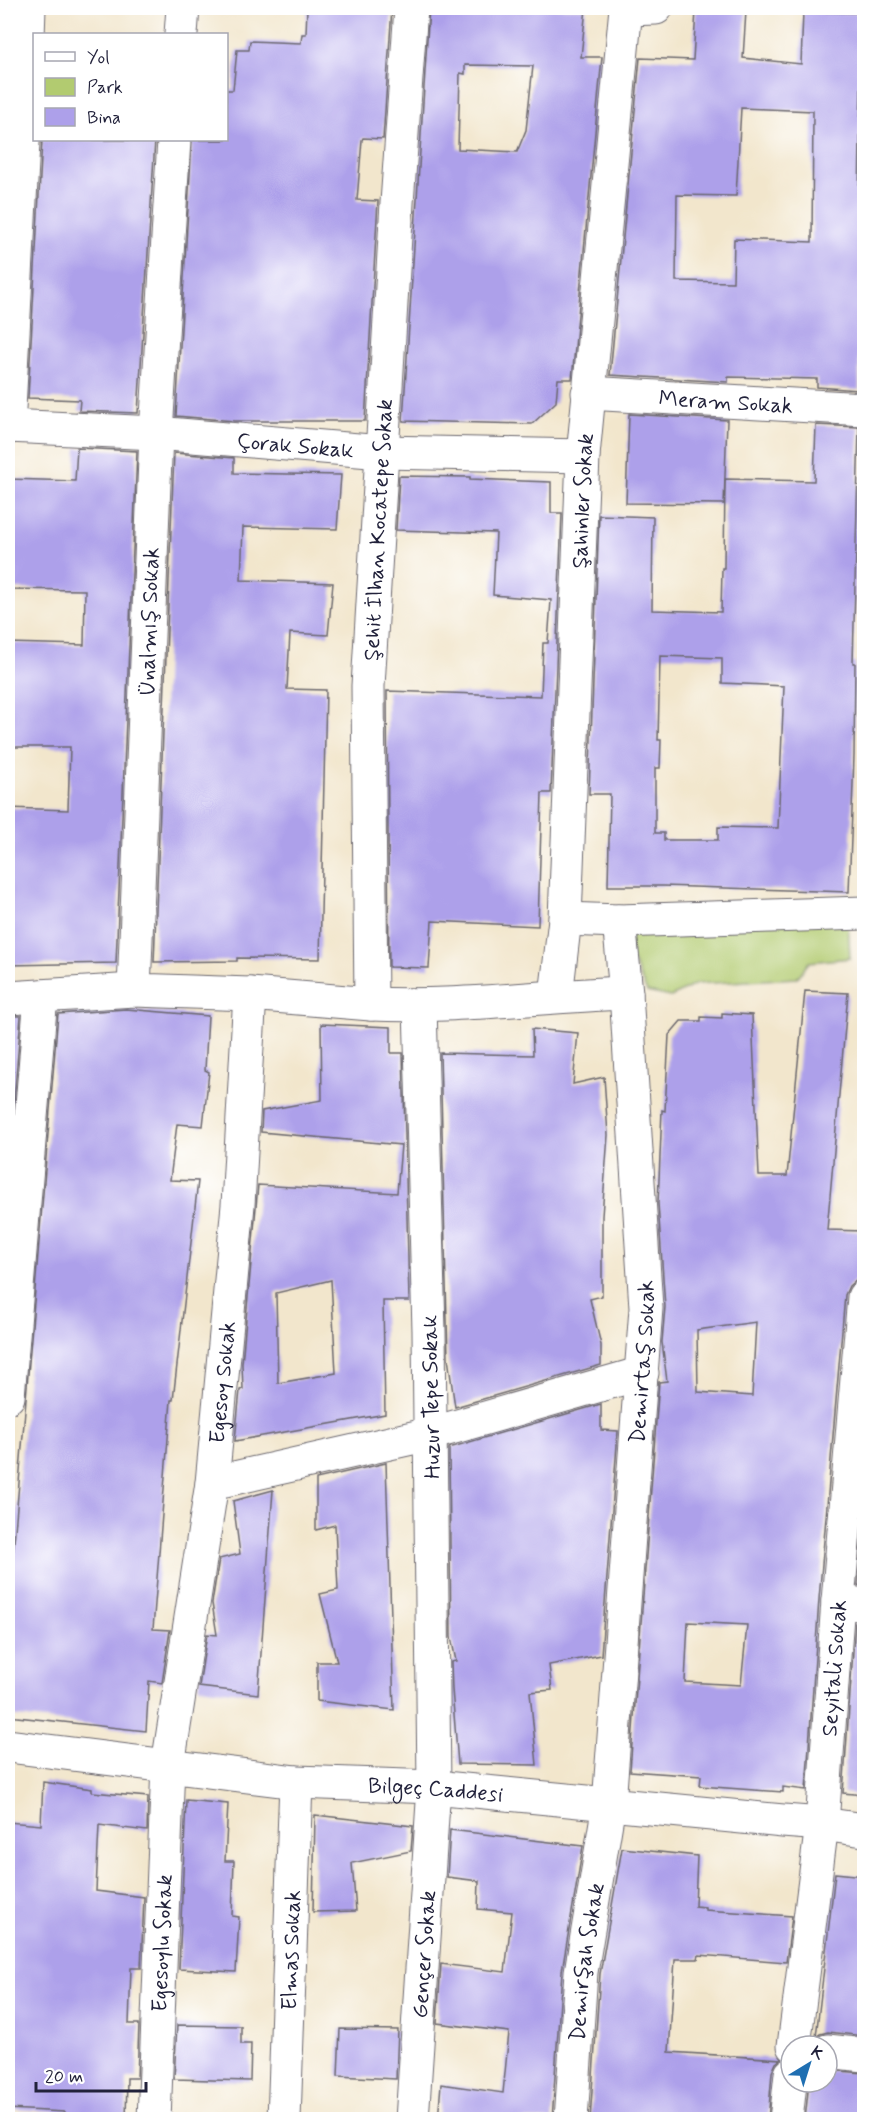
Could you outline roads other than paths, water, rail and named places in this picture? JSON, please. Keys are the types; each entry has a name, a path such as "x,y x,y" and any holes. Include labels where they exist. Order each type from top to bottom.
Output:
{"street":[{"path":"8,427 29,8"},
{"path":"181,33 183,8"},
{"name":"Şehit İlhan Kocatepe Sokak","path":"371,1004 368,686 411,8"},
{"name":"Şahinler Sokak","path":"555,996 565,919 583,456 588,393 636,8"},
{"name":"Ünalmış Sokak","path":"134,990 156,433 174,141"},
{"name":"Meram Sokak","path":"588,393 864,409"},
{"name":"Çorak Sokak","path":"8,427 156,433 382,452 583,456"},
{"path":"565,919 619,921 864,913"},
{"name":"Demirtaş Sokak","path":"609,1804 646,1308 626,993 619,921"},
{"path":"8,998 134,990 250,994 420,1006 626,993"},
{"name":"Egesoy Sokak","path":"168,1765 212,1483 238,1206 250,994"},
{"path":"8,1397 41,996"},
{"name":"Huzur Tepe Sokak","path":"420,1006 430,1434 434,1787"},
{"name":"Seyitali Sokak","path":"796,2034 851,1603 864,1297"},
{"path":"212,1483 430,1434 642,1373"},
{"name":"Bilgeç Caddesi","path":"8,1746 296,1782 434,1787 864,1830"},
{"name":"Egesoylu Sokak","path":"154,2120 168,1765"},
{"name":"Elmas Sokak","path":"284,2120 296,1782"},
{"name":"Gençer Sokak","path":"412,2120 434,1787"},
{"name":"Demirşah Sokak","path":"571,2120 581,1972 609,1804"},
{"path":"839,2052 864,2055"},
{"path":"786,2120 789,2094"}]}
